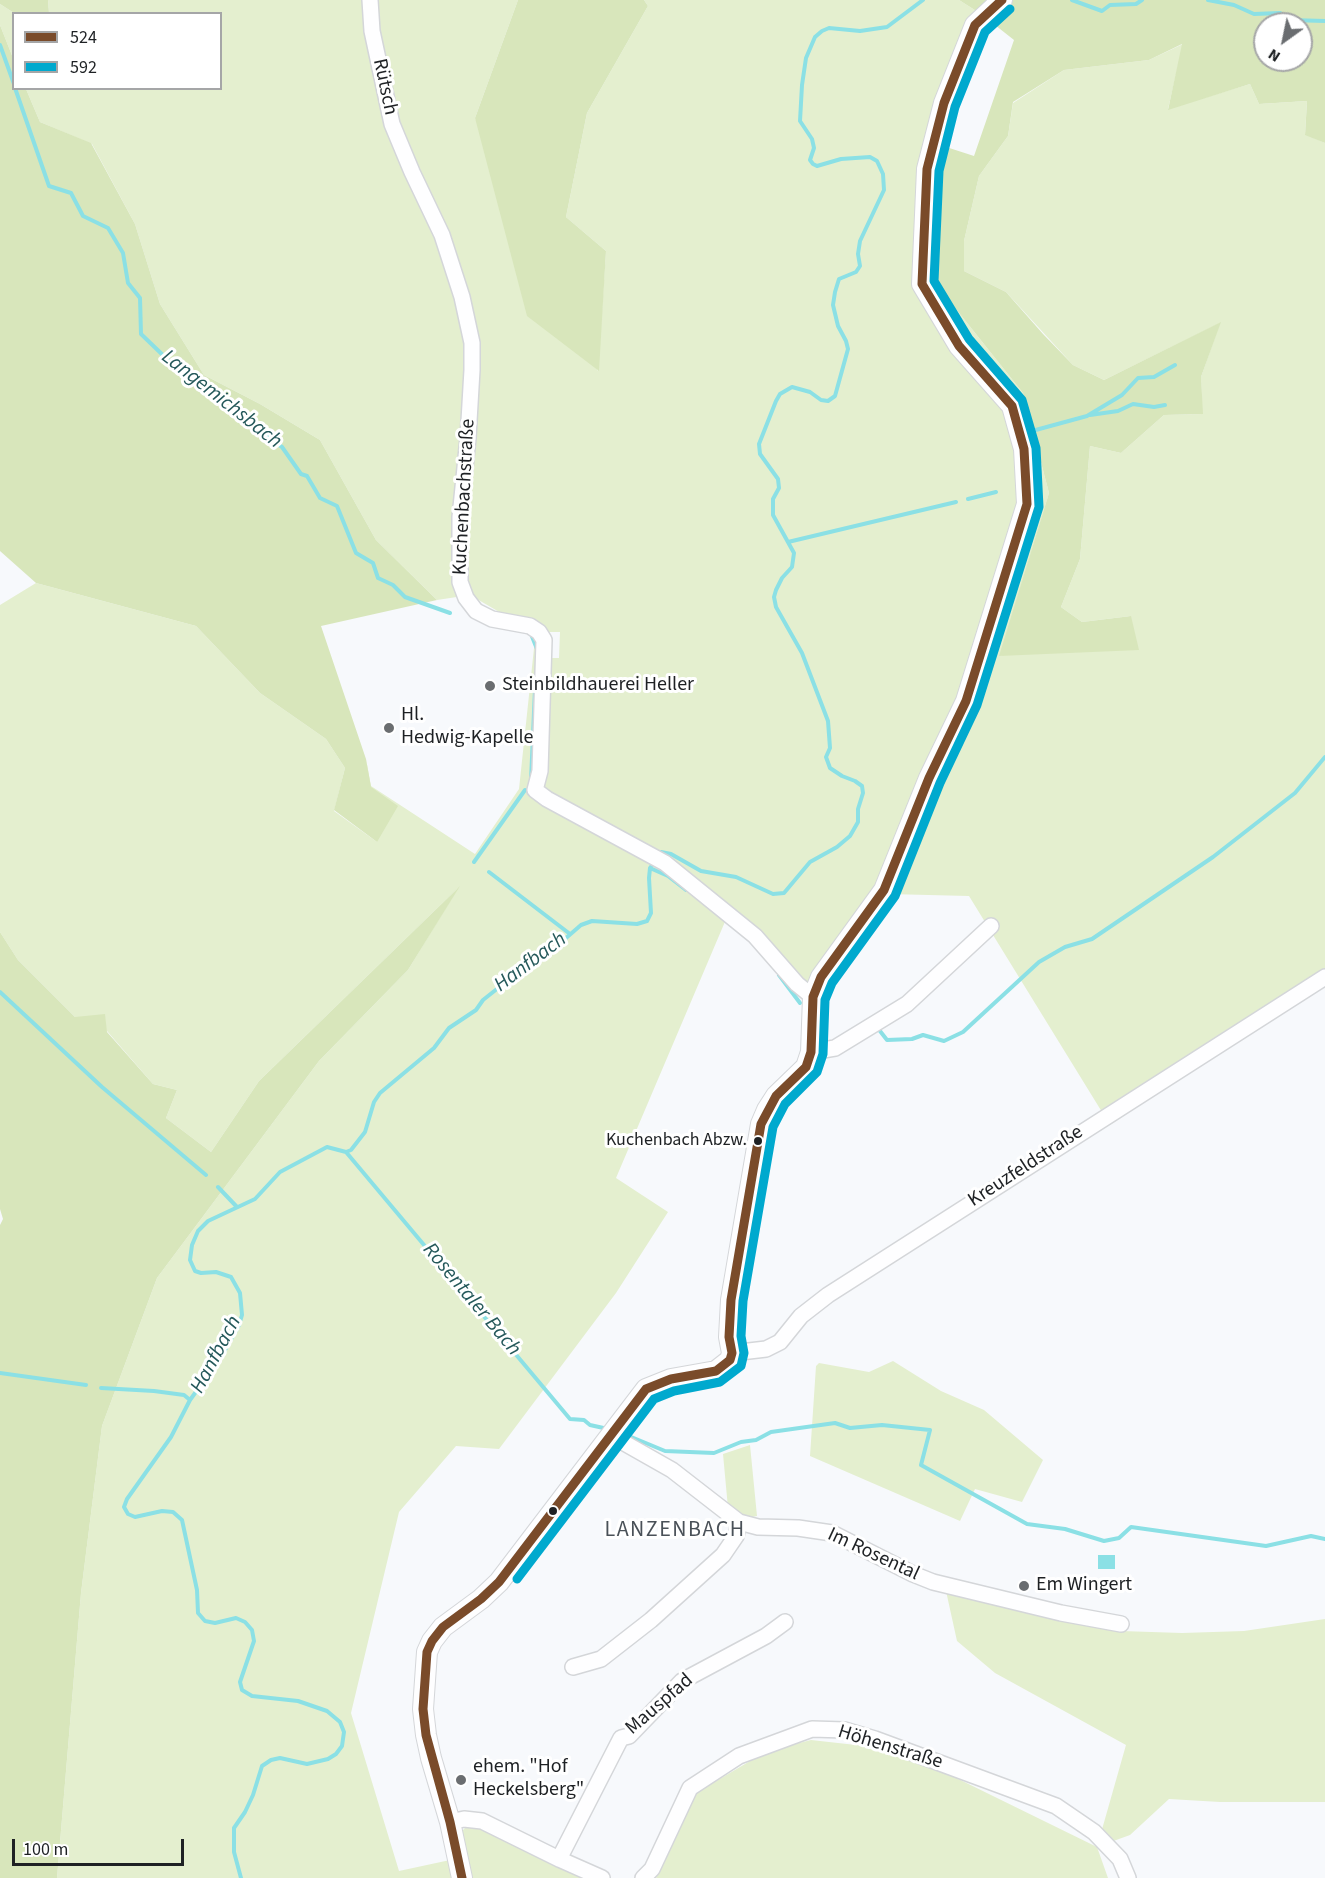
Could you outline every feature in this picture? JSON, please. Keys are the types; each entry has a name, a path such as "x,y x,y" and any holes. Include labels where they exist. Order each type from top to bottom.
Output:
{"main road":[{"path":"462,1878 450,1822 433,1769 426,1734 423,1709 427,1652 443,1627 500,1582 646,1389 671,1379 716,1371 726,1364 732,1353 729,1337 731,1300 761,1124 766,1110 776,1096 806,1067 811,1052 813,997 821,978 884,890 929,778 966,700 1027,504 1024,449 1012,406 959,346 922,284 927,169 944,104 975,25 1002,0"}],"street":[{"name":"Rütsch","path":"370,0 372,31 392,124 412,172"},
{"name":"Kuchenbachstraße","path":"412,172 442,235 462,297 472,343 468,438 460,518 460,582 466,598 476,611 492,619 530,626 539,632 544,640 540,771 535,790 547,799 665,863 755,936 797,984 813,997"},
{"path":"811,1052 835,1048 907,1004 991,926"},
{"name":"Kreuzfeldstraße","path":"732,1353 766,1349 780,1342 801,1316 828,1295 1325,977"},
{"name":"Im Rosental","path":"612,1436 672,1470 739,1522 758,1527 798,1528 832,1533 933,1582 1050,1610 1121,1624"},
{"path":"573,1667 601,1659 651,1620 723,1555 736,1536 739,1522"},
{"name":"Mauspfad","path":"559,1859 621,1738 630,1736 682,1681 766,1636 785,1622"},
{"name":"Höhenstraße","path":"643,1878 652,1869 690,1788 739,1756 812,1729 845,1730 875,1739 1056,1806 1085,1824 1120,1859 1128,1878"},
{"path":"450,1822 464,1819 482,1821 602,1878"}],"green space":[{"path":"0,0 48,0 49,12 12,12 0,4"},
{"path":"48,0 518,0 475,118 598,371 606,251 566,217 587,113 648,6 644,0 959,0 981,14 979,27 940,145 932,279 1023,393 1049,493 1000,656 1131,616 1082,622 1061,607 1080,559 1090,446 1121,453 1164,415 1202,414 1201,377 1220,323 1104,380 1073,365 1006,292 964,271 964,241 979,176 1008,136 1013,103 1064,70 1149,60 1183,44 1168,109 1250,84 1259,104 1307,101 1305,134 1325,143 1325,986 1201,1064 1110,1125 969,896 888,894 820,995 727,917 616,1178 668,1212 616,1293 499,1449 456,1446 399,1512 351,1713 399,1871 450,1860 462,1831 466,1827 479,1827 585,1878 57,1878 81,1593 102,1426 157,1278 319,1061 408,970 458,888 259,1081 211,1152 166,1118 177,1090 153,1084 107,1031 75,1017 18,960 0,932 0,605 36,583 196,626 260,693 326,739 345,768 334,811 377,842 366,759 371,786 475,854 519,789 537,620 501,613 470,595 437,600 376,540 320,440 260,404 204,375 160,304 135,224 92,144 40,122 26,90 222,90 222,12 49,12","holes":["549,632 560,632 559,658 549,658"]},
{"path":"518,0 644,0 648,6 587,113 566,217 606,251 599,371 527,316 475,118"},
{"path":"959,0 1325,0 1325,143 1305,135 1307,101 1259,104 1250,84 1168,110 1182,44 1149,60 1064,70 1013,102 1008,136 979,176 964,241 964,271 1006,292 1073,365 1104,380 1221,322 1201,377 1203,414 1164,415 1121,453 1090,446 1080,559 1061,607 1082,622 1131,616 1139,650 999,656 1049,493 1023,393 932,279 940,145 974,156 1014,40"},
{"path":"0,4 12,12 12,55 0,25"},
{"path":"0,25 12,55 12,90 26,90 40,122 91,143 135,224 160,304 204,375 260,404 320,440 376,540 437,600 321,626 366,759 371,787 398,806 377,842 334,810 345,768 326,739 260,693 196,626 36,583 0,551"},
{"path":"460,886 408,970 319,1061 157,1278 102,1426 81,1593 57,1878 0,1878 0,1225 3,1219 0,1209 0,932 18,960 75,1017 105,1014 107,1032 153,1084 177,1090 166,1118 211,1152 259,1081"},
{"path":"893,1361 941,1391 984,1410 1043,1460 1022,1502 975,1489 960,1521 810,1456 816,1366 819,1363 869,1372"},
{"path":"750,1445 757,1516 747,1518 728,1508 723,1454"},
{"path":"946,1591 1121,1631 1182,1633 1244,1631 1325,1619 1325,1802 1220,1802 1169,1799 1130,1835 1097,1847 1126,1745 995,1673 957,1641"},
{"path":"811,1740 865,1746 942,1771 1097,1847 1108,1878 656,1878 696,1793 767,1751"}],"water":[{"path":"1098,1555 1115,1555 1115,1569 1098,1569"}],"waterway":[{"name":"Hanfbach","path":"658,856 661,852 671,854 701,871 736,877 773,894 784,893 810,862 837,847 850,836 858,822 862,786 830,768 826,757 830,748 828,721 802,653 776,607 774,597 776,590 782,578 792,567 794,553 773,515 773,499 779,488 778,479 760,454 759,444 780,394 792,387 810,392 821,400 828,401 835,396 848,349 838,326 833,305 835,292 839,279 856,272 860,266 858,254 860,241 884,190 883,174 877,161 870,157 841,159 817,166 810,160 814,148 812,139 800,121 806,58 815,37 822,31 829,28 860,31 887,27 923,0"},
{"path":"1072,0 1102,11 1110,5 1136,4 1142,0"},
{"path":"1208,0 1234,5 1254,14 1280,13 1290,20 1325,21"},
{"name":"Langemichsbach","path":"0,45 12,78"},
{"name":"Langemichsbach","path":"16,90 49,186 71,193 83,216 108,228 123,253 128,283 140,298 141,334 168,360 189,369 203,392 282,447 301,474 307,476 320,498 337,506 356,553 373,563 378,578 393,585 405,597 450,613"},
{"path":"1032,431 1087,416 1122,395 1138,378 1154,377 1175,365"},
{"path":"1090,415 1118,411 1133,404 1154,407 1165,405"},
{"path":"968,499 996,492"},
{"path":"788,542 956,502"},
{"name":"Langemichsbach","path":"531,634 537,649"},
{"name":"Langemichsbach","path":"531,780 535,689"},
{"path":"880,1031 887,1040 912,1039 923,1035 944,1041 963,1032 1039,962 1065,947 1092,939 1213,857 1295,793 1325,757"},
{"name":"Langemichsbach","path":"474,862 525,790"},
{"name":"Hanfbach","path":"241,1878 234,1852 234,1828 253,1795 262,1766 271,1760 280,1758 307,1764 328,1759 342,1746 344,1732 340,1722 327,1711 298,1701 252,1696 242,1690 240,1682 254,1641 252,1630 245,1622 236,1618 215,1623 205,1621 198,1613 197,1590 182,1520 173,1512 162,1511 135,1517 128,1514 124,1507 127,1499 171,1437 190,1400 221,1357 242,1315 240,1293 231,1277 216,1272 195,1271 190,1260 192,1245 198,1231 208,1221 255,1199 280,1172 327,1147 346,1152 351,1150 365,1132 374,1102 380,1093 434,1048 449,1028 476,1010 483,1000 507,981 528,971 581,925 592,921 637,924 647,921 651,913 650,868 654,863"},
{"path":"650,868 668,876 686,890"},
{"name":"Langemichsbach","path":"489,872 570,934"},
{"path":"779,975 800,1003"},
{"path":"0,992 102,1087 206,1175"},
{"name":"Rosentaler Bach","path":"346,1152 570,1419 584,1420 590,1425 608,1429"},
{"path":"218,1187 237,1207"},
{"path":"0,1373 86,1385"},
{"path":"101,1388 184,1395 190,1400"},
{"name":"Rosentaler Bach","path":"624,1434 665,1451 714,1453 741,1442 756,1440 771,1432 835,1423 850,1428 882,1425 930,1430 921,1465 1027,1524 1065,1529 1104,1541 1119,1538 1131,1527 1266,1546 1311,1536 1325,1539"}],"transit line":[{"name":"524","path":"462,1878 450,1822 426,1735 423,1709 427,1652 443,1627 481,1599 499,1582 646,1389 671,1379 716,1371 730,1360 732,1353 729,1337 731,1300 761,1124 776,1096 806,1067 811,1052 813,997 821,977 884,890 929,778 966,701 1027,504 1024,449 1012,406 959,346 922,284 927,169 944,103 975,25 1002,0"},
{"name":"592","path":"517,1579 654,1399 674,1391 720,1382 741,1366 744,1353 741,1336 743,1301 773,1127 785,1104 817,1072 823,1054 825,1000 832,983 895,896 940,783 977,705 1039,507 1036,448 1022,400 969,339 934,281 939,171 955,107 985,32 1010,9"}],"place":[{"name":"Steinbildhauerei Heller","path":"490,686"},
{"name":"Hl. Hedwig-Kapelle","path":"389,728"},
{"name":"Kuchenbach Abzw.","path":"758,1141"},
{"name":"Em Wingert","path":"1024,1586"},
{"name":"ehem. \"Hof Heckelsberg\"","path":"461,1780"}],"district":[{"name":"LANZENBACH","path":"675,1531"}]}
